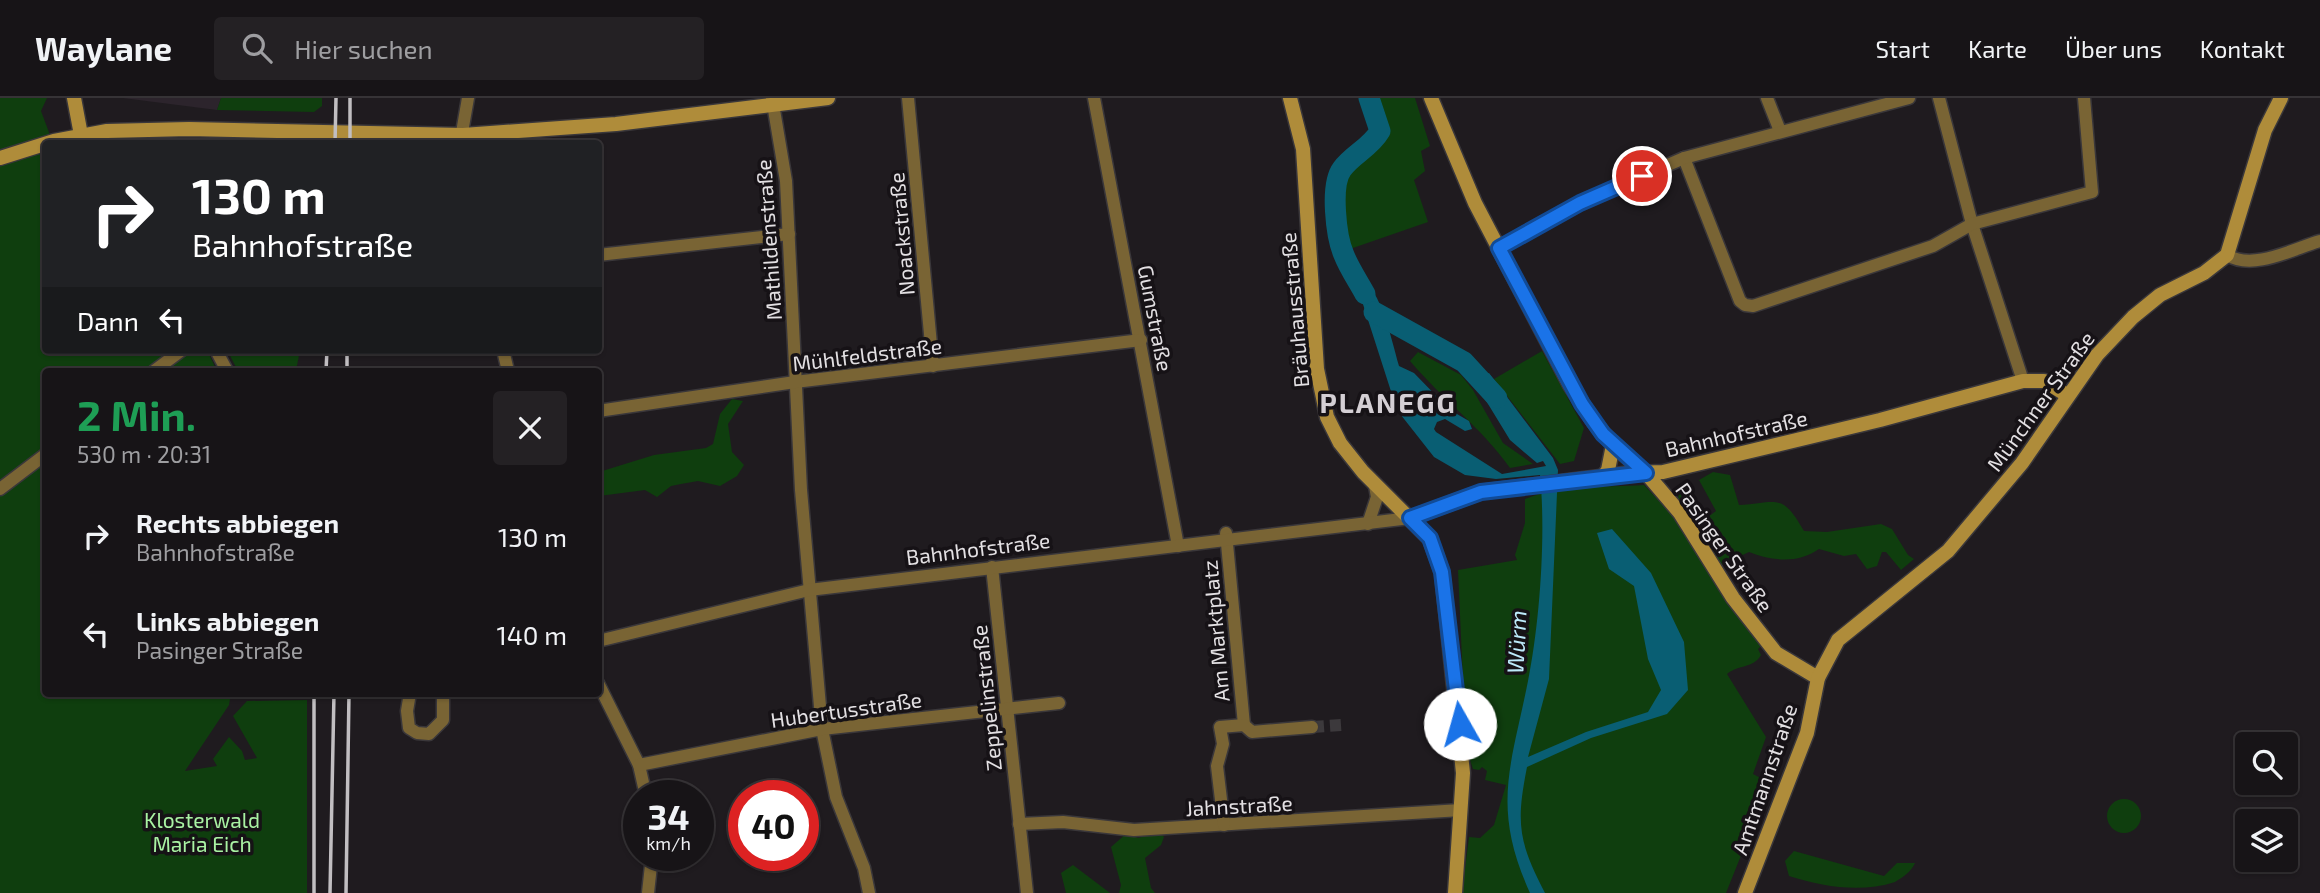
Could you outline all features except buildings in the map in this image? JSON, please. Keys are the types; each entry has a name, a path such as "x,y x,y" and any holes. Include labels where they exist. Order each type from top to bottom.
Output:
{"main road":[{"path":"74,98 82,139 189,129 462,139 629,123 772,102 828,98"},
{"name":"Bräuhausstraße","path":"1290,98 1303,149 1317,369 1326,417 1340,443 1375,486 1430,538 1442,572 1460,724 1461,811 1455,893"},
{"name":"Pasinger Straße","path":"1431,98 1457,164 1570,385 1613,444 1646,473 1680,513 1733,598 1776,653 1818,678"},
{"path":"2227,255 2265,130 2281,98"},
{"path":"0,158 42,148"},
{"name":"Münchner Straße","path":"1818,678 1838,640 1929,569 1979,517 2022,463 2097,355 2133,317 2160,295 2204,273 2227,255"},
{"name":"Bahnhofstraße","path":"1410,518 1481,492 1663,472 2023,381 2044,381 2067,395"},
{"path":"1602,477 1608,470 1613,444"},
{"name":"Amtmannstraße","path":"1745,893 1807,733 1818,678"}],"street":[{"path":"462,139 468,98"},
{"name":"Noackstraße","path":"908,98 933,366"},
{"name":"Gumstraße","path":"1094,98 1178,546"},
{"path":"1767,98 1780,131"},
{"path":"1499,248 1580,203 1685,158 1909,98"},
{"path":"1939,98 1972,224 2023,381"},
{"path":"1685,158 1736,291 1745,305 1753,306 1933,246 1972,224 2092,192 2084,98"},
{"name":"Mathildenstraße","path":"772,102 786,181 795,382 809,590 822,729 836,797 856,847 869,893"},
{"path":"602,255 789,234"},
{"path":"2227,255 2238,261 2253,261 2320,241"},
{"name":"Mühlfeldstraße","path":"602,410 795,382 1141,340"},
{"path":"158,368 177,354"},
{"path":"0,489 42,457"},
{"path":"1368,524 1377,497 1375,486"},
{"name":"Bahnhofstraße","path":"602,640 809,590 1178,546 1227,536 1410,518"},
{"name":"Am Marktplatz","path":"1227,536 1244,725 1252,732 1312,727"},
{"name":"Zeppelinstraße","path":"992,567 1027,893"},
{"path":"602,690 639,765 642,780"},
{"path":"410,697 409,728 417,733 429,734 443,720 443,697"},
{"name":"Hubertusstraße","path":"639,765 822,729 1059,703"},
{"name":"Am Marktplatz","path":"1224,825 1217,766 1223,744 1220,727 1244,725"},
{"name":"Jahnstraße","path":"1019,824 1063,822 1135,830 1461,811"},
{"path":"648,893 650,871"}],"shaded area":[{"path":"123,98 221,98 217,110"}],"green space":[{"name":"Klosterwald Maria Eich","path":"0,98 47,98 41,111 52,140 42,140 42,354 209,354 216,368 42,368 42,697 230,697 229,705 185,771 217,766 213,759 229,737 242,751 245,760 257,758 233,716 247,701 307,700 307,893 0,893"},
{"path":"221,98 322,98 322,106 314,112 217,110"},
{"path":"1376,98 1415,98 1430,146 1421,151 1425,171 1414,180 1428,222 1350,249 1342,207 1342,185 1350,166 1386,133"},
{"path":"1542,351 1584,428 1574,461 1560,464 1494,379"},
{"path":"1418,352 1461,375 1473,390 1503,443 1533,464 1510,468 1487,439 1410,361"},
{"path":"229,354 299,354 297,368 236,368"},
{"path":"732,399 743,401 728,424 732,452 744,465 737,476 720,486 698,481 671,486 657,497 645,490 602,496 602,471 654,455 706,448 713,444 720,414"},
{"path":"1713,472 1730,475 1739,505 1771,502 1784,505 1804,531 1827,532 1881,524 1892,529 1908,555 1914,559 1901,570 1886,552 1882,552 1877,566 1867,569 1856,554 1844,556 1819,549 1802,557 1785,560 1749,552 1719,566 1678,502 1679,486 1708,517 1716,511 1699,480"},
{"path":"1644,485 1675,518 1723,596 1761,646 1758,649 1761,655 1758,659 1727,674 1766,737 1753,774 1770,783 1726,893 1462,893 1469,837 1480,838 1494,825 1506,785 1485,780 1487,771 1482,767 1479,770 1473,769 1466,748 1458,570 1517,560 1515,555 1525,523 1525,499 1568,489"},
{"path":"2124,799 2136,804 2141,816 2136,828 2124,833 2112,828 2107,816 2112,804"},
{"path":"1160,832 1164,837 1161,845 1145,858 1151,888 1155,893 1119,893 1121,885 1111,847 1127,833 1138,838"},
{"path":"1794,851 1884,876 1897,863 1915,863 1909,872 1895,882 1869,887 1842,887 1789,876 1785,861"},
{"path":"1073,865 1110,893 1066,893 1061,873"}],"water":[{"path":"1352,270 1362,276 1377,298 1399,366 1414,373 1450,410 1469,421 1472,429 1465,431 1445,419 1437,422 1434,429 1436,432 1502,474 1546,466 1543,461 1537,463 1510,440 1474,381 1489,373 1553,458 1558,470 1549,679 1528,757 1586,732 1648,712 1661,690 1648,659 1634,586 1609,569 1597,533 1612,529 1651,573 1684,642 1688,690 1667,714 1591,738 1527,767 1521,803 1522,832 1529,859 1545,893 1530,893 1518,863 1508,811 1511,763 1532,658 1539,605 1542,551 1540,475 1496,479 1465,475 1434,457 1397,410"}],"waterway":[{"name":"Würm","path":"1365,294 1341,247 1335,198 1342,169 1380,131 1369,98"},
{"name":"Würm","path":"1374,312 1464,362 1497,398"}],"tunnel":[{"path":"1312,727 1341,725"}],"railway":[{"path":"335,140 336,98"},
{"path":"350,98 350,140"},
{"path":"326,368 327,354"},
{"path":"347,354 347,368"},
{"path":"314,697 314,893"},
{"path":"330,893 334,697"},
{"path":"346,893 349,697"}],"district":[{"name":"PLANEGG","path":"1388,402"}],"route":[{"path":"1460,724 1442,572 1430,538 1410,518 1460,497 1481,492 1646,473 1603,434 1582,404 1550,349 1499,248 1580,203 1642,176"}]}
